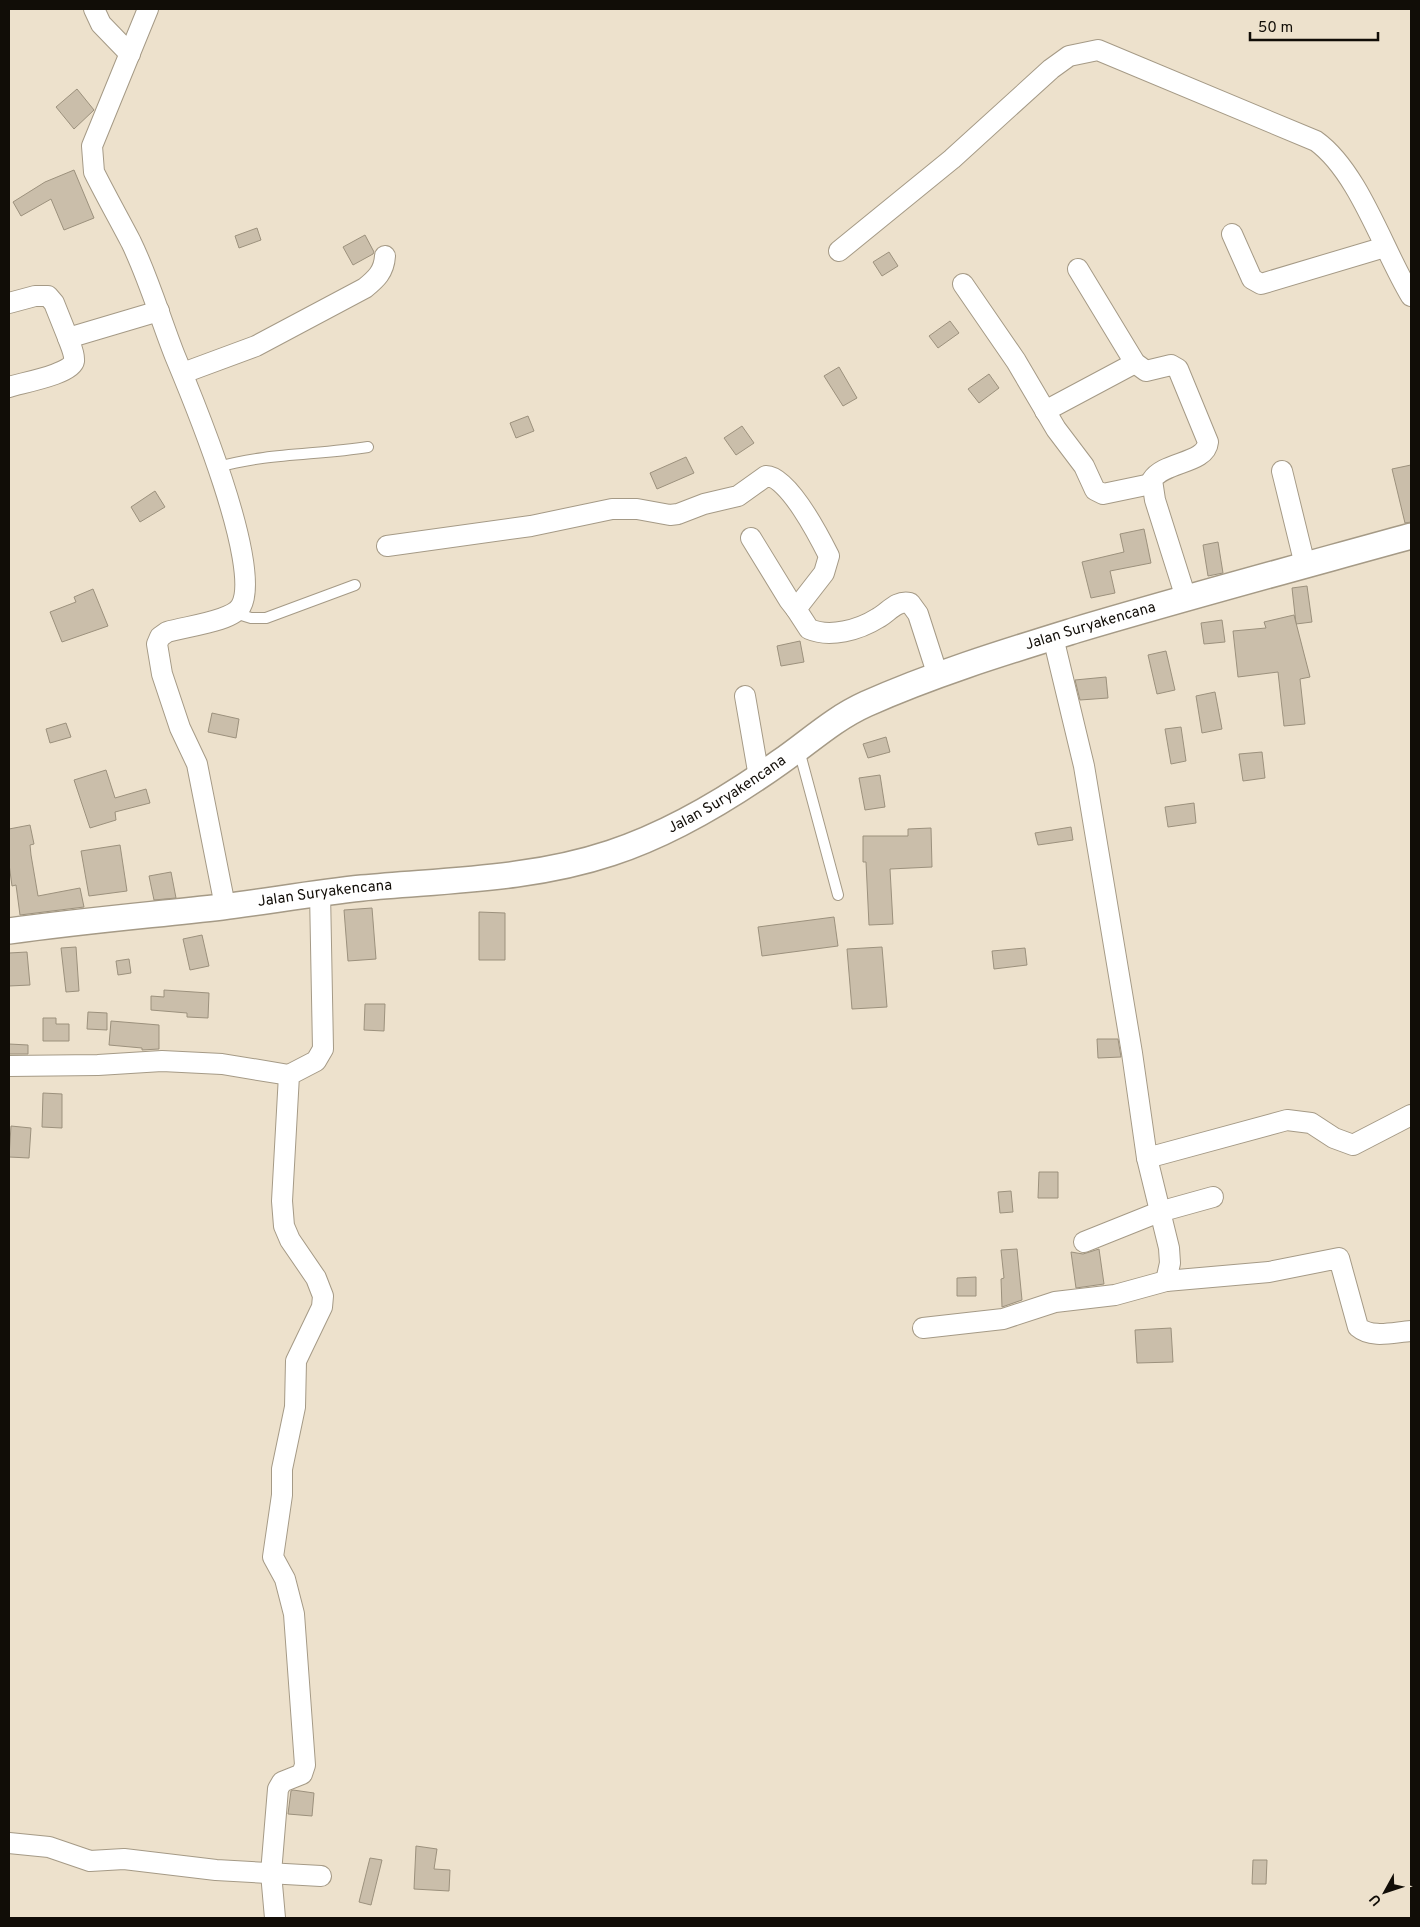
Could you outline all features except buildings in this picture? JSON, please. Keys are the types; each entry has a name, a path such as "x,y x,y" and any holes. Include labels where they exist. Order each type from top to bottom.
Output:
{"street":[{"path":"94,9 101,24 130,54"},
{"path":"148,9 148,14 92,146 92,163 108,201 135,250 183,373 218,466 231,509 242,559 245,593 242,604 235,613 222,619 167,632 160,637 157,644 162,674 180,728 196,764 225,906"},
{"path":"839,251 952,158 1051,69 1069,56 1098,50 1316,141 1326,148 1345,173 1411,296"},
{"path":"1232,234 1252,279 1261,284 1385,247"},
{"path":"183,373 256,346 365,288 378,277 382,270 385,256"},
{"path":"1078,269 1135,363 1146,371 1170,366 1176,367 1208,442 1202,454 1160,470 1151,484 1186,598"},
{"path":"963,284 1016,362 1045,411 1084,466 1092,486 1098,492 1110,493 1151,484"},
{"path":"9,303 35,296 48,296 54,302 74,359 71,367 62,372 9,387"},
{"path":"68,338 159,311"},
{"path":"1045,411 1135,363"},
{"path":"1282,471 1304,565"},
{"path":"387,546 530,526 612,509 637,509 670,515 678,514 704,504 738,496 748,491 766,476 770,476 781,482 804,511 829,556 824,573 796,609"},
{"name":"Jalan Suryakencana","path":"9,931 225,906 320,892 396,884 469,881 514,875 591,859 632,845 691,818 733,795 850,712 938,676 1053,637 1411,536"},
{"path":"751,538 809,629 817,632 834,633 867,624 898,604 910,603 918,614 938,676"},
{"path":"1053,637 1084,766 1131,1045 1147,1158 1169,1248 1170,1263 1166,1281"},
{"path":"745,696 759,777"},
{"path":"9,1066 98,1065 162,1061 222,1064 289,1076 316,1060 323,1048 320,892"},
{"path":"275,1918 270,1873 278,1789 282,1782 302,1774 305,1765 294,1614 284,1579 272,1558 282,1495 282,1469 295,1407 296,1361 322,1307 323,1296 316,1278 290,1240 284,1226 282,1201 289,1076"},
{"path":"1147,1158 1288,1120 1311,1123 1334,1138 1353,1145 1411,1115"},
{"path":"1084,1242 1160,1212 1213,1197"},
{"path":"923,1328 1003,1319 1055,1302 1115,1295 1166,1281 1269,1272 1339,1258 1358,1327 1364,1332 1374,1334 1411,1331"},
{"path":"9,1843 49,1847 90,1861 124,1859 173,1866 321,1876"}],"lane":[{"path":"218,466 252,459 312,455 368,447"},
{"path":"235,613 251,618 266,618 354,585"},
{"path":"799,747 838,896"}]}
